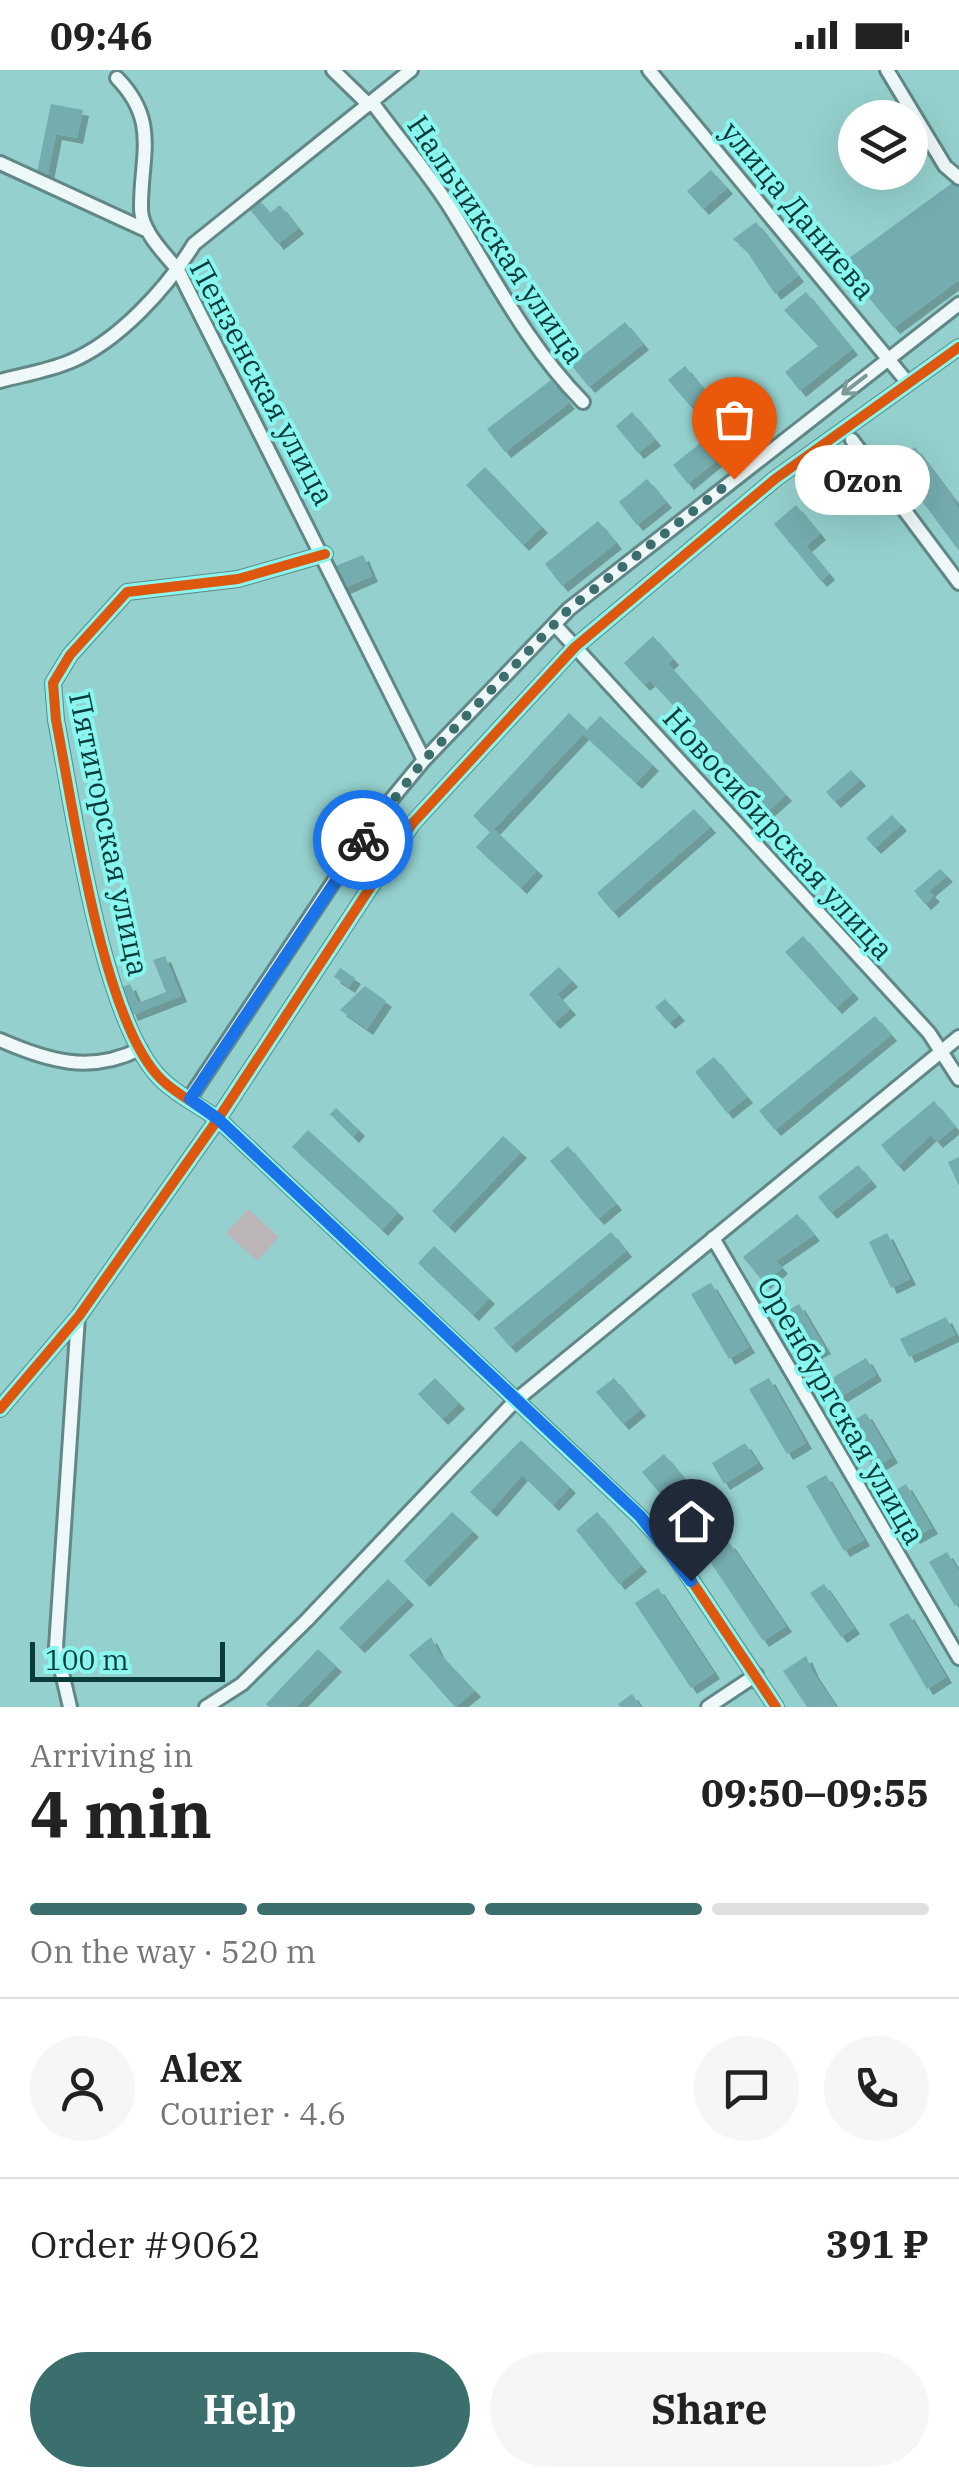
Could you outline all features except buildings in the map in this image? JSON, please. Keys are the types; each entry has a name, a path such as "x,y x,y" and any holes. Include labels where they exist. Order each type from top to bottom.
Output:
{"street":[{"name":"Нальчикская улица","path":"333,70 371,104 448,205 540,354 583,402"},
{"path":"0,381 70,362 112,335 178,270 194,244 411,70"},
{"name":"улица Даниева","path":"649,70 908,384"},
{"path":"887,70 945,166 959,178"},
{"path":"116,78 138,99 146,142 141,211 148,231"},
{"path":"0,163 148,231"},
{"name":"Пензенская улица","path":"148,231 178,270 325,554 424,760"},
{"path":"190,1099 376,818 424,760 555,625 959,304"},
{"path":"0,1408 78,1316 218,1119 412,824 575,646 775,479 959,347"},
{"path":"852,440 959,583"},
{"name":"Пятигорская улица","path":"325,554 238,580 126,592 70,655 53,684 56,720 108,971 140,1049 161,1079 218,1119 640,1516 671,1550 776,1707"},
{"name":"Новосибирская улица","path":"555,625 944,1050 959,1080"},
{"path":"206,1707 242,1684 307,1620 515,1401 959,1037"},
{"path":"0,1040 48,1060 83,1065 119,1060 140,1049"},
{"name":"Оренбургская улица","path":"713,1238 959,1658"},
{"path":"70,1707 56,1647 78,1316"},
{"path":"708,1707 756,1674"}],"shaded area":[{"path":"248,1209 279,1237 257,1261 226,1233"}],"cycle path":[{"path":"0,1409 79,1316 218,1119 412,824 575,647 775,479 959,347"},
{"path":"325,554 238,579 127,592 70,655 53,683 81,856 106,963 122,1011 140,1050 161,1079 218,1119 671,1550 776,1707"}],"way so far":[{"path":"363,840 376,818 424,760 569,609 734,479"}],"place":[{"name":"Ozon","path":"734,479"}],"route":[{"path":"363,840 190,1099 218,1119 640,1516 671,1550 691,1581"}]}
